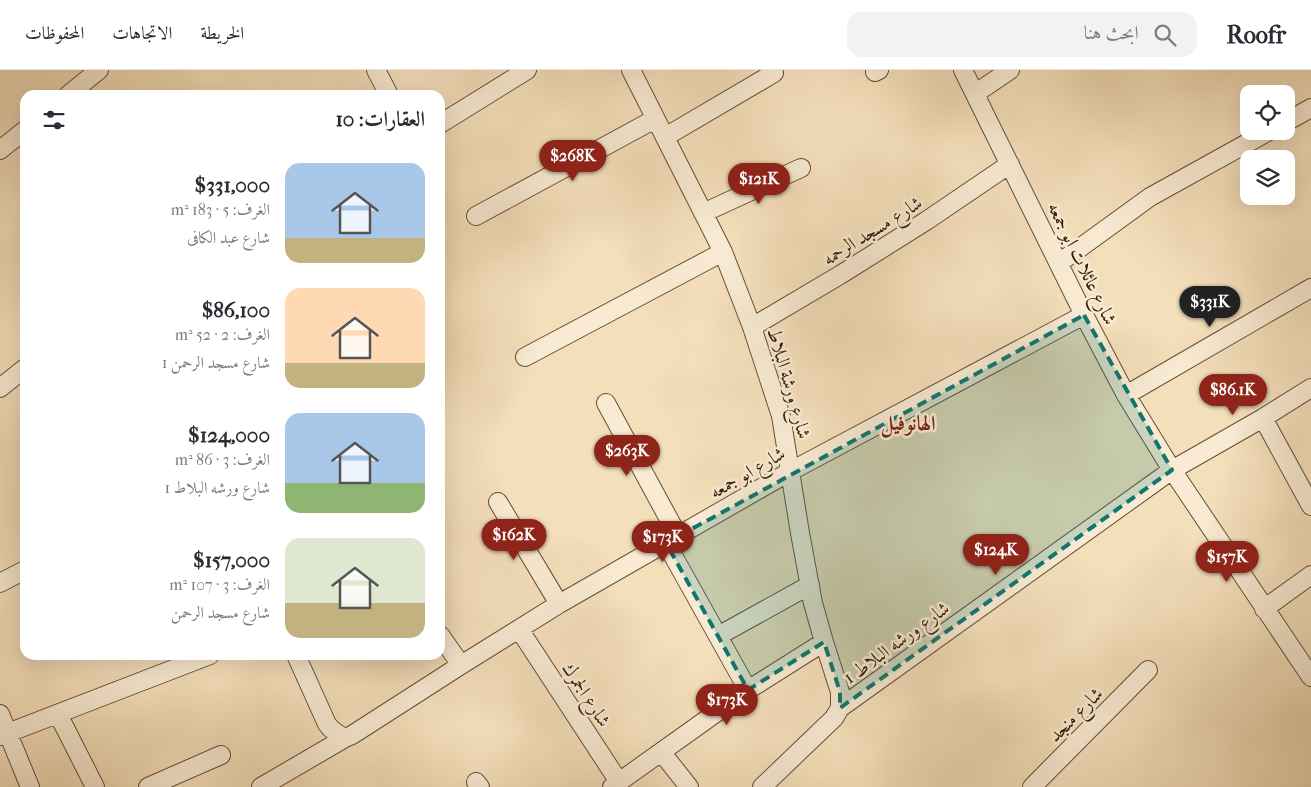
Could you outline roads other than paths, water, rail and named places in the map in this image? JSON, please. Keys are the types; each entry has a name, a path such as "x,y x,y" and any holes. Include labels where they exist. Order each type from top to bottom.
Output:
{"street":[{"path":"78,90 99,70"},
{"path":"376,70 386,90"},
{"path":"445,121 527,70"},
{"name":"شارع ورشة البلاط","path":"631,70 723,252 752,327 781,416 813,603 840,692 840,708"},
{"name":"شارع عائلات ابو جمعه","path":"963,70 1084,315 1126,395 1172,470 1311,677"},
{"path":"976,93 1010,70"},
{"path":"665,137 774,73"},
{"path":"1295,117 1311,108"},
{"path":"476,216 656,119"},
{"path":"0,150 20,134"},
{"path":"1059,263 1150,197 1253,140"},
{"name":"شارع مسجد الرحمه","path":"752,327 840,276 1010,164"},
{"path":"703,214 801,168"},
{"path":"525,357 723,252"},
{"path":"1126,395 1311,288"},
{"name":"شارع ابو جمعه","path":"261,787 352,735 559,604 791,471 1084,315"},
{"path":"1,385 20,372"},
{"name":"شارع ورشه البلاط 1","path":"840,708 1172,470 1311,388"},
{"path":"606,403 718,636 748,690"},
{"path":"1263,418 1311,506"},
{"path":"498,502 559,604"},
{"path":"0,583 20,573"},
{"path":"1264,609 1311,576"},
{"path":"718,636 810,585"},
{"name":"شارع الجمرك","path":"519,629 616,784"},
{"path":"445,642 461,665"},
{"path":"616,784 748,690 824,642"},
{"path":"4,735 197,660"},
{"path":"298,660 327,724 332,731 346,738"},
{"name":"شارع منجد","path":"1032,787 1148,670"},
{"path":"762,787 834,718 840,708"},
{"path":"0,714 4,735 30,787"},
{"path":"58,714 95,787"},
{"path":"662,752 689,787"},
{"path":"148,787 221,755"}],"district":[{"name":"الهانوفيل","path":"908,423"}]}
